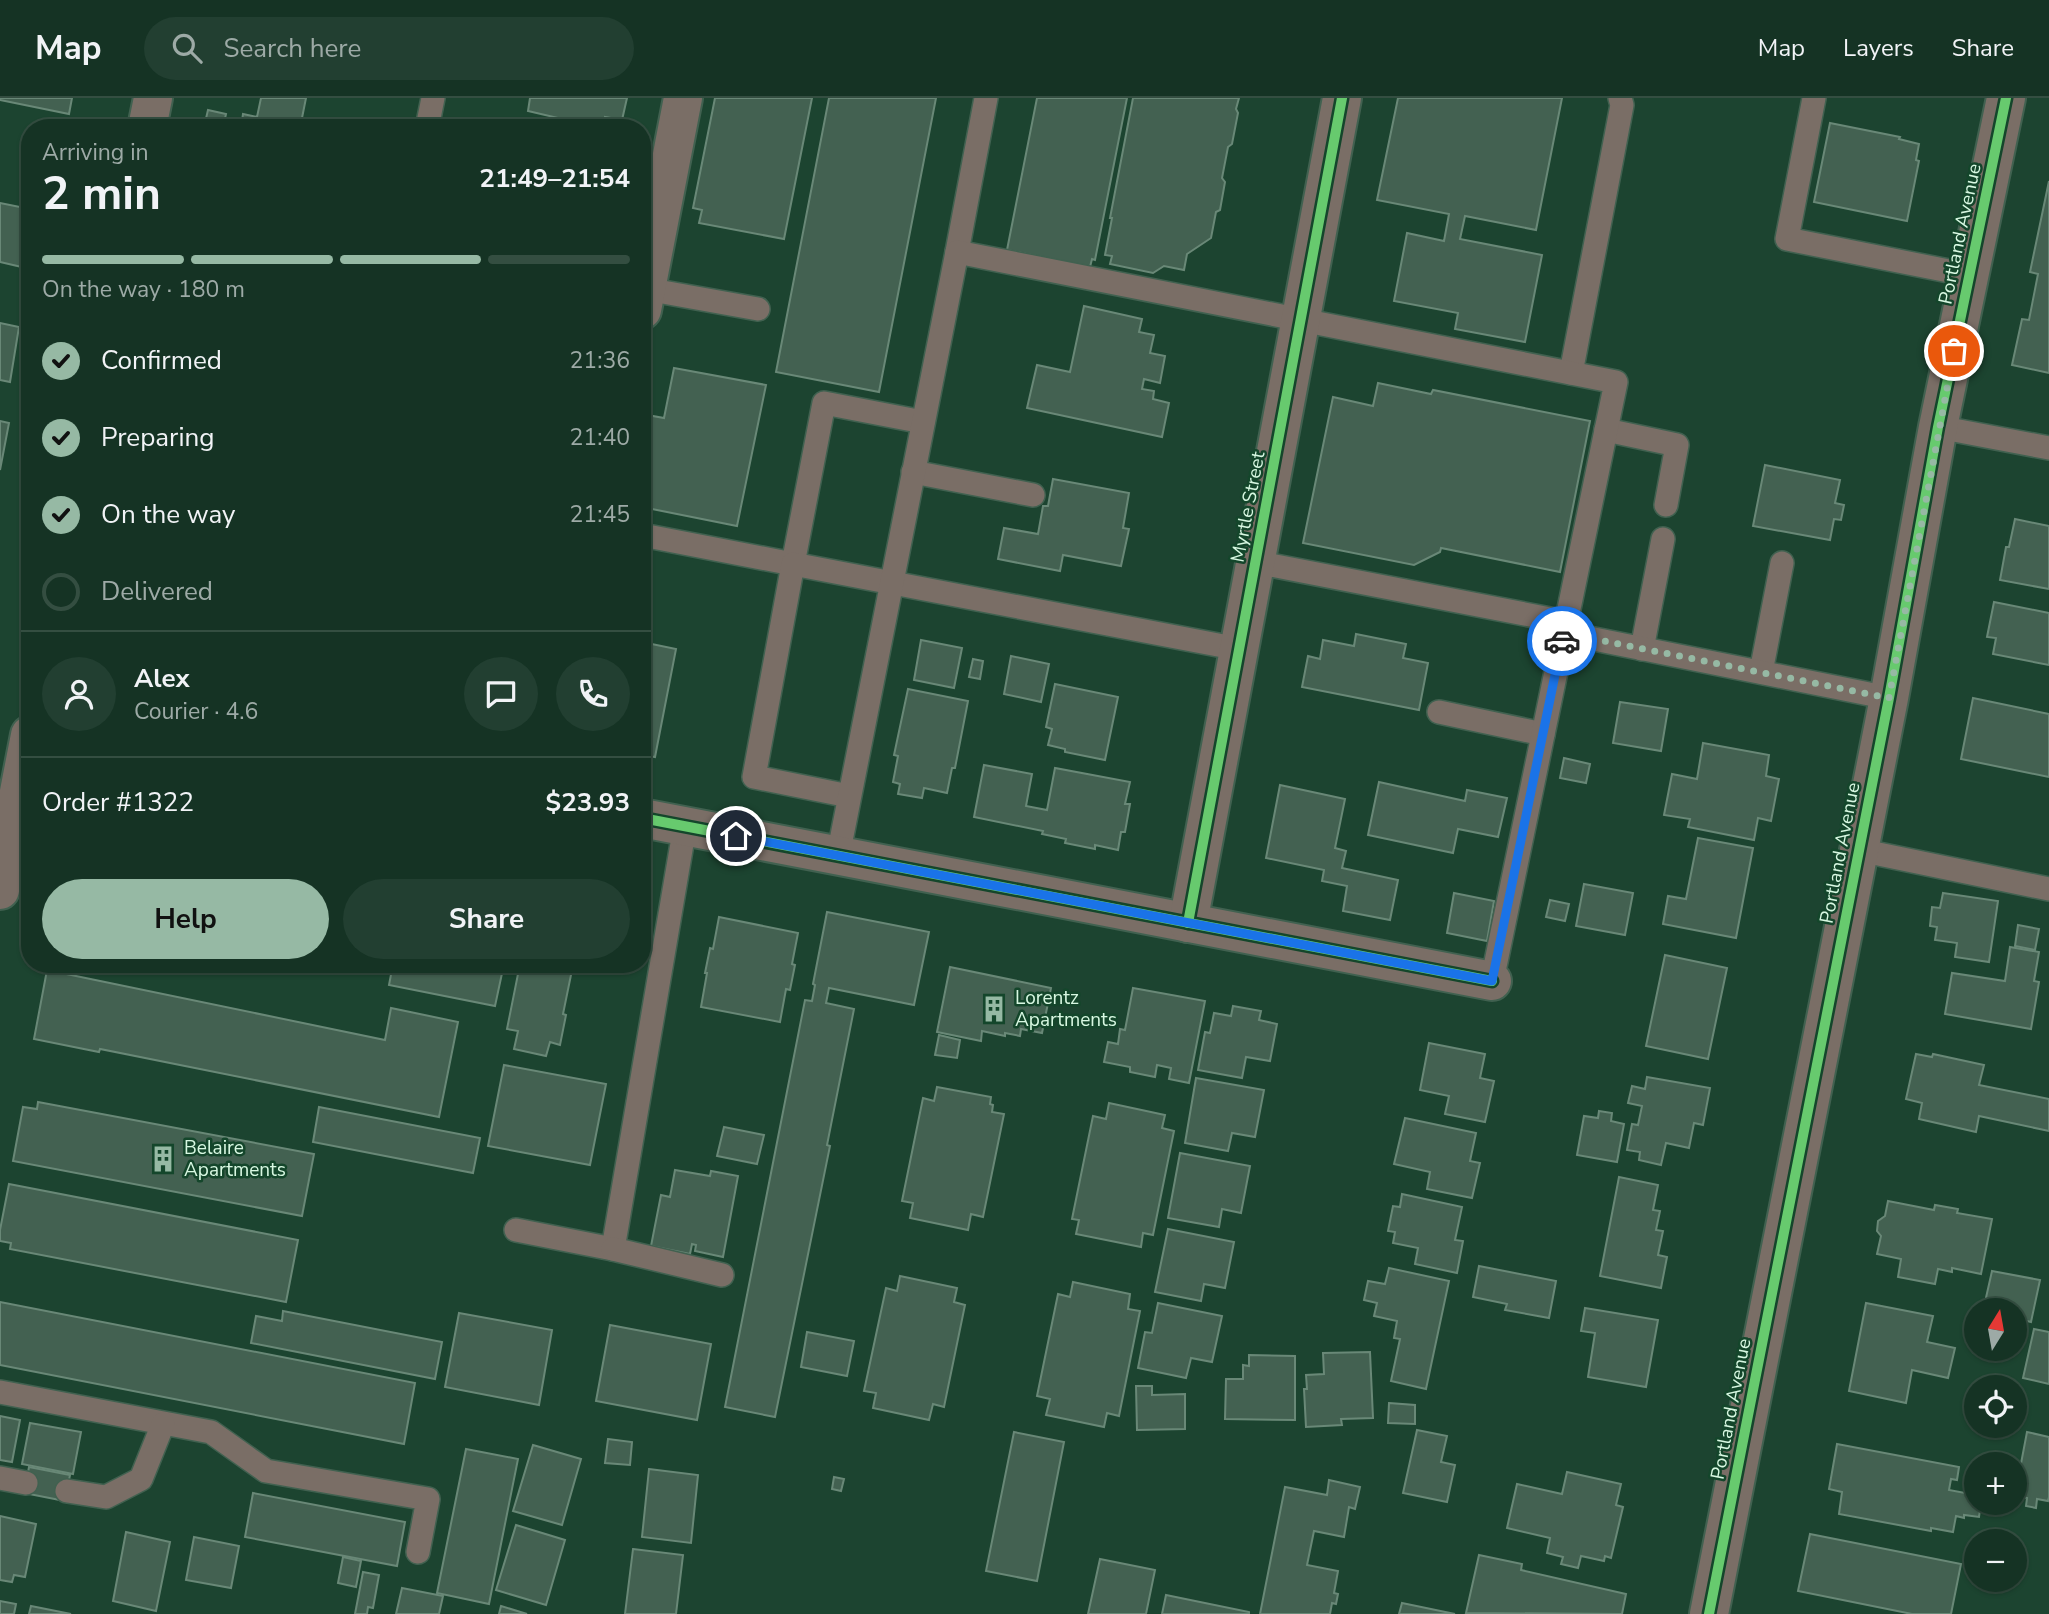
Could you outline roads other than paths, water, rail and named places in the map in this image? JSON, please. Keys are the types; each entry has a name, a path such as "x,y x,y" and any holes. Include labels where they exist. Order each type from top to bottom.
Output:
{"street":[{"path":"149,119 153,98"},
{"path":"651,264 683,98"},
{"name":"Myrtle Street","path":"1188,923 1342,98"},
{"name":"Portland Avenue","path":"1709,1614 1889,698 1938,427 2006,98"},
{"path":"0,890 21,782"},
{"path":"651,820 1492,981"}],"lane":[{"path":"429,119 433,98"},
{"path":"838,856 986,98"},
{"path":"1571,373 1622,105 1620,98"},
{"path":"1814,98 1787,239 1969,275"},
{"path":"957,252 1615,382 1492,981"},
{"path":"651,301 758,309"},
{"path":"849,796 754,777 824,403 923,422"},
{"path":"1938,427 2049,448"},
{"path":"1606,430 1676,445 1666,505"},
{"path":"913,472 1033,495"},
{"path":"651,537 1240,649"},
{"path":"1643,649 1663,539"},
{"path":"1255,562 1565,628 1643,649 1889,698"},
{"path":"1761,672 1782,563"},
{"path":"1439,712 1543,734"},
{"path":"613,1249 685,826"},
{"path":"1859,850 2049,889"},
{"path":"516,1230 613,1249 722,1275"},
{"path":"0,1392 211,1432 266,1471 428,1499 418,1552"},
{"path":"67,1490 106,1497 141,1479 163,1424"},
{"path":"0,1478 26,1483"}],"place":[{"name":"Lorentz Apartments","path":"994,1009"},
{"name":"Belaire Apartments","path":"163,1159"}]}
